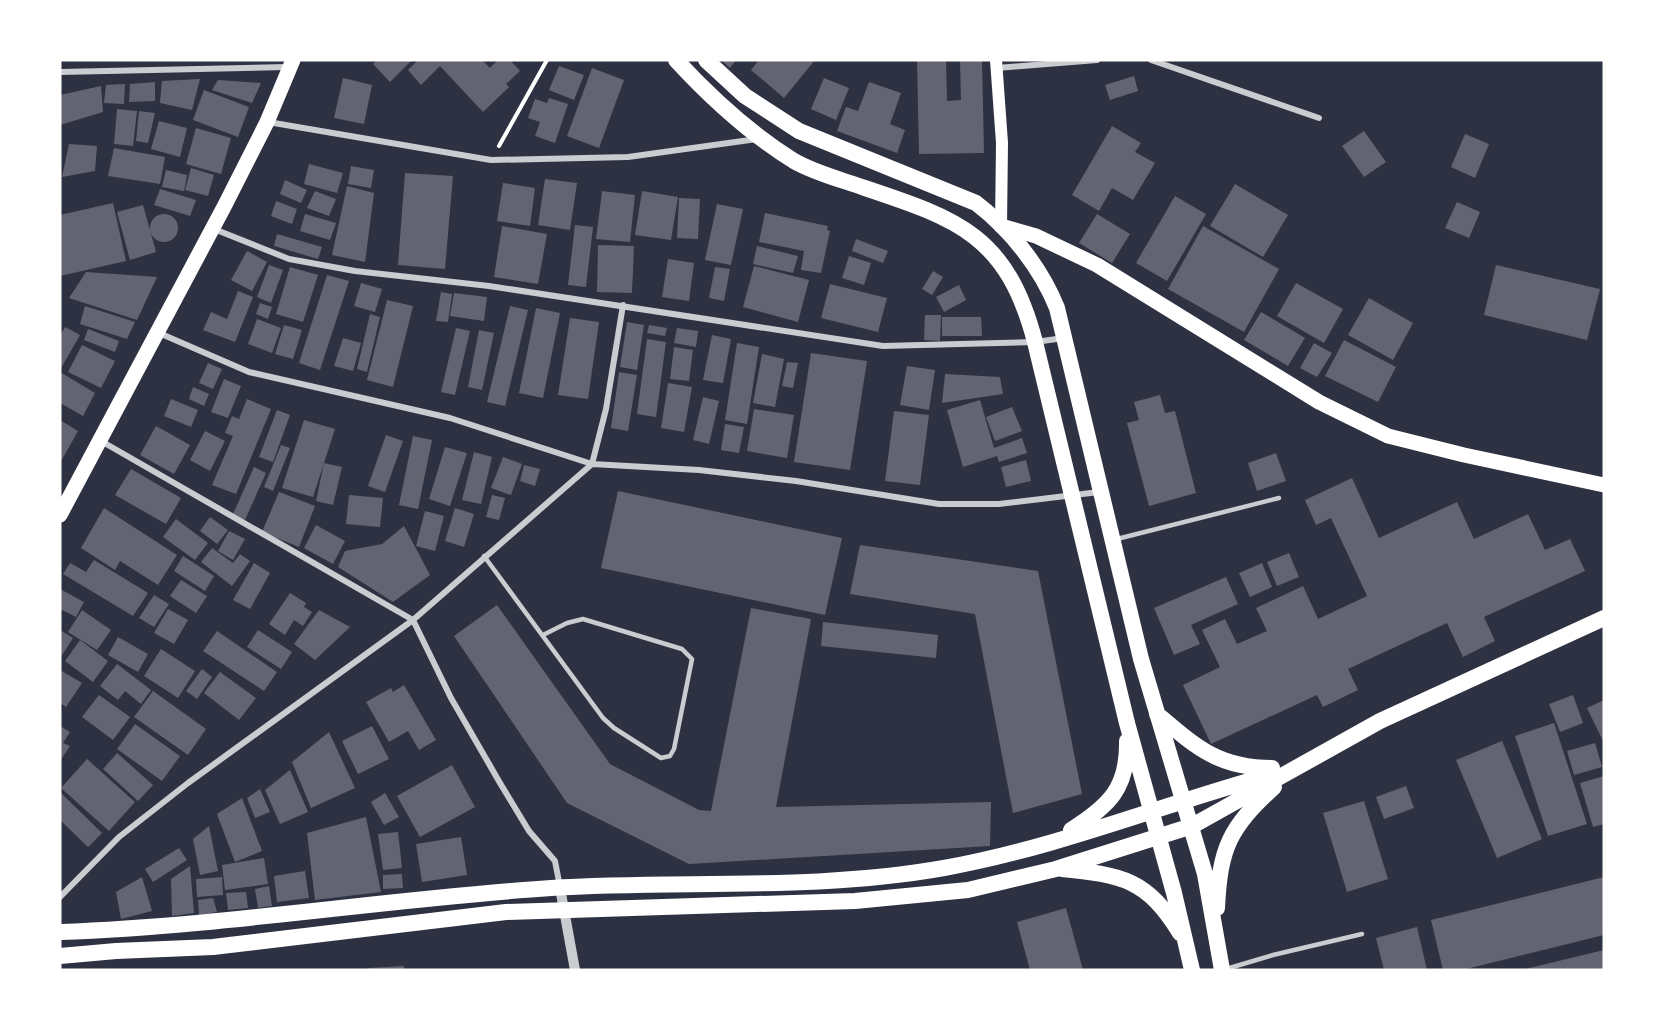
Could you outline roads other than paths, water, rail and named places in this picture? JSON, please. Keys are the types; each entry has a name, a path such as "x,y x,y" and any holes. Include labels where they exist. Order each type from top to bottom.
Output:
{"highway":[{"path":"676,60 710,97 794,160 820,173 930,209 972,234 988,248 1008,274 1023,302 1035,342 1127,723 1188,946 1192,970"},
{"path":"706,60 745,96 782,122 842,151 960,195 989,213 1020,246 1044,280 1057,308 1157,714 1205,874 1223,970"},
{"path":"60,957 116,951 213,947 506,912 899,899 968,890 1056,869 1192,826 1380,721 1601,621"},
{"path":"1157,714 1194,746 1231,765 1250,768 1294,768"},
{"path":"1045,846 1086,820 1115,794 1123,780 1126,765 1127,723"},
{"path":"60,932 211,922 460,894 900,874 1013,855 1184,799 1294,768"},
{"path":"1216,936 1219,879 1226,847 1238,824 1251,808 1294,768"},
{"path":"1056,869 1098,873 1136,883 1159,903 1188,946"}],"main road":[{"path":"60,514 213,229 267,122 291,64"},
{"path":"997,64 1002,143 1001,226 1036,236 1097,265 1319,402 1388,436 1604,485"}],"street":[{"path":"997,64 1097,60"},
{"path":"1151,60 1319,118"},
{"path":"60,72 291,64"},
{"path":"267,122 491,160 628,156 764,139"},
{"path":"213,229 289,259 355,272 489,286 883,346 1035,342 1065,338"},
{"path":"60,897 119,837 188,783 413,620 592,464 606,409 623,305"},
{"path":"159,333 249,372 450,418 592,464 699,470 796,481 939,504 999,504 1102,491"},
{"path":"101,441 413,620 451,698 500,783 529,831 555,861 575,970"}],"lane":[{"path":"1114,540 1279,498"},
{"path":"484,556 608,723 661,758 670,756 674,749 692,659 688,653 682,649 583,619 567,623 543,635"},
{"path":"1223,970 1273,955 1362,934"}]}
